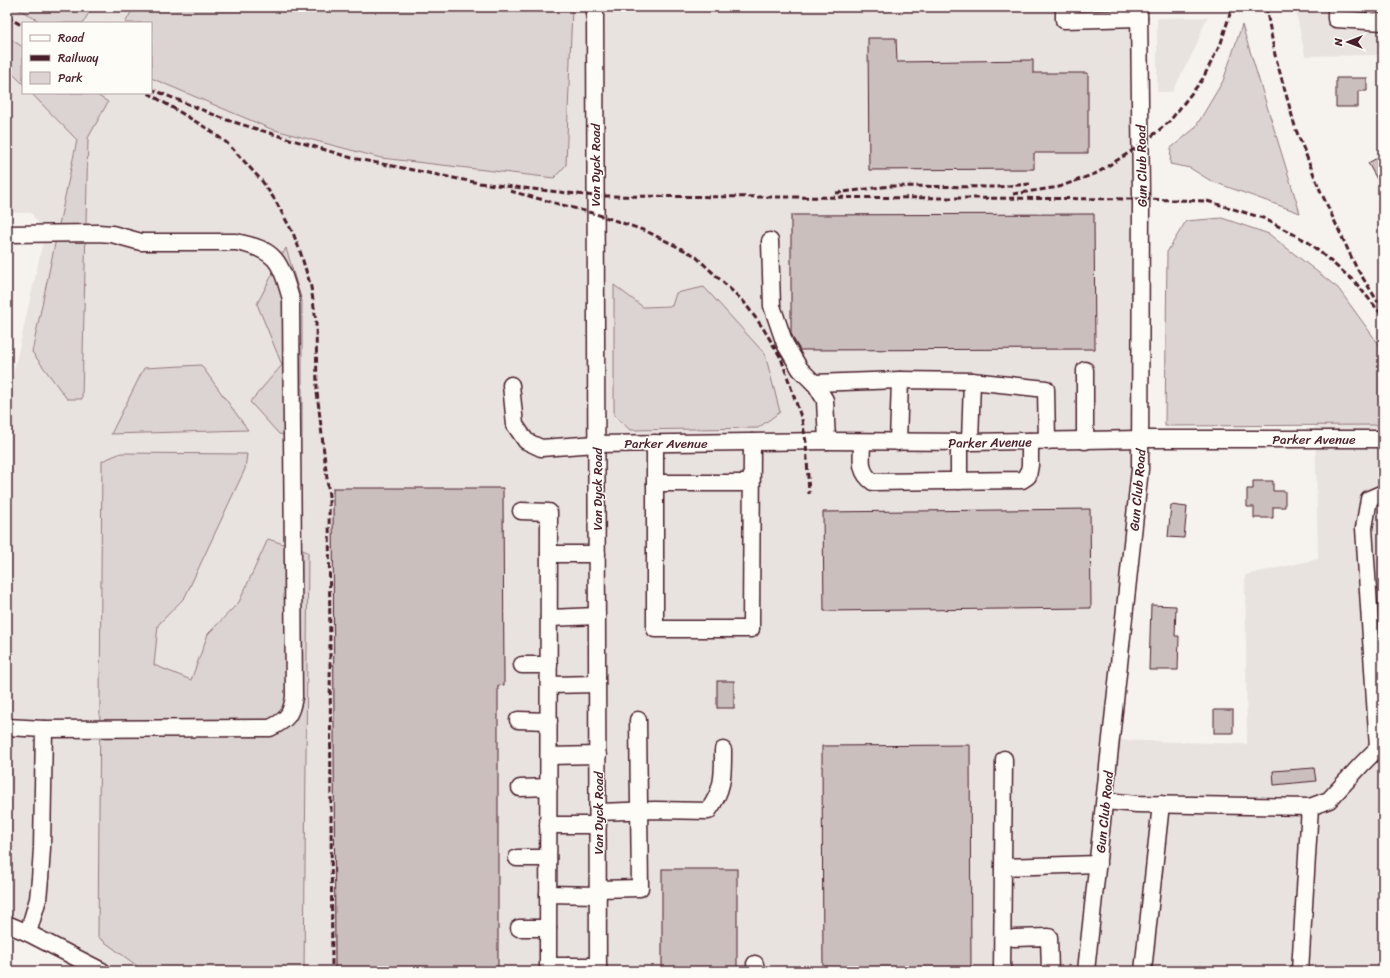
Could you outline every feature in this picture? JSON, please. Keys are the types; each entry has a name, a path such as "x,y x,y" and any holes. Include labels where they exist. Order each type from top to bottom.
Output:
{"street":[{"name":"Van Dyck Road","path":"595,7 598,968"},
{"path":"1064,7 1064,20 1139,12"},
{"path":"1336,7 1336,19 1383,22"},
{"name":"Gun Club Road","path":"1086,971 1140,469 1141,199 1139,12"},
{"path":"7,234 98,233 112,234 141,242 236,242 249,244 263,249 274,257 280,266 291,299 294,697 292,709 287,717 270,728 44,729 7,727"},
{"path":"770,241 772,306 785,344 800,369 814,383 825,400 828,441"},
{"path":"1085,370 1085,440"},
{"path":"814,383 900,380 972,381 1046,388 1046,441"},
{"path":"898,442 900,380"},
{"path":"959,481 972,381"},
{"name":"Parker Avenue","path":"510,385 515,425 526,441 541,448 596,444 828,441 965,442 1141,439 1383,439"},
{"path":"862,442 862,470 866,477 873,482 1022,480 1028,476 1030,465 1030,441"},
{"path":"656,443 655,629 751,629 752,442"},
{"path":"656,483 751,483"},
{"path":"1105,801 1161,804 1310,807 1329,800 1381,746 1364,528 1369,499 1383,493"},
{"path":"521,511 549,512 548,966 568,969 598,968"},
{"path":"549,554 597,554"},
{"path":"549,618 597,616"},
{"path":"522,665 549,665"},
{"path":"549,686 598,684"},
{"path":"518,720 549,721"},
{"path":"548,894 598,892 640,888 638,720"},
{"path":"28,933 38,899 40,879 44,729"},
{"path":"548,825 598,818 639,810 708,811 716,800 723,781 723,750"},
{"path":"549,756 598,756"},
{"path":"1002,971 1004,759"},
{"path":"520,788 549,787"},
{"path":"1143,971 1161,804"},
{"path":"1300,971 1310,807"},
{"path":"517,858 548,858"},
{"path":"1003,867 1098,864"},
{"path":"7,924 28,933 102,971"},
{"path":"519,928 548,928"},
{"path":"1014,938 1049,937 1050,971"}],"shaded area":[{"path":"7,7 1148,7 1149,426 1151,453 1120,740 1247,744 1245,575 1318,559 1315,425 1383,425 1383,906 1380,928 1382,971 99,971 7,925 7,402 45,232 31,213 7,213"},
{"path":"1295,7 1383,7 1383,55 1305,56"},
{"path":"1207,17 1195,49 1172,92 1157,92 1157,18"}],"green space":[{"path":"15,7 92,7 84,22 40,22"},
{"path":"134,7 572,7 566,165 554,178 381,158 271,129 152,78 152,22 126,22"},
{"path":"1242,25 1300,213 1211,181 1190,168 1170,164 1171,148 1195,128 1223,81"},
{"path":"7,37 22,46 22,83 7,68"},
{"path":"32,94 96,94 108,102 88,138 82,399 67,399 32,352 77,140"},
{"path":"1222,218 1269,234 1338,288 1383,350 1383,425 1165,426 1167,252 1186,221"},
{"path":"286,248 302,301 302,438 279,434 250,402 282,365 257,304"},
{"path":"614,285 643,307 672,306 676,293 704,287 765,354 780,412 758,428 630,430 614,415"},
{"path":"201,365 248,430 111,434 144,368"},
{"path":"121,453 247,454 245,469 185,597 158,625 154,665 191,680 208,634 239,602 268,539 308,552 304,971 144,971 98,937 102,461"}],"building":[{"path":"868,38 896,38 897,62 1033,60 1033,73 1088,73 1088,153 1034,153 1034,169 869,170"},
{"path":"1336,78 1367,78 1367,91 1358,91 1358,107 1336,107"},
{"path":"1383,155 1383,190 1368,163"},
{"path":"1094,214 1095,349 800,350 791,333 791,215"},
{"path":"1253,481 1273,481 1273,491 1285,491 1285,507 1273,507 1273,518 1254,518 1254,507 1247,507 1247,489 1253,489"},
{"path":"333,488 503,488 504,685 498,686 498,971 335,971"},
{"path":"1171,505 1187,507 1184,538 1168,537"},
{"path":"1090,509 1091,608 824,611 823,512"},
{"path":"1151,605 1176,606 1175,636 1179,636 1178,670 1149,670"},
{"path":"717,681 734,681 734,708 717,708"},
{"path":"1214,710 1233,710 1233,733 1214,733"},
{"path":"970,745 971,971 823,971 822,746"},
{"path":"1314,768 1316,781 1274,785 1273,771"},
{"path":"662,869 737,869 737,971 662,971"}],"railway":[{"path":"1013,194 1059,187 1097,173 1141,145 1169,122 1202,80 1221,43 1232,7"},
{"path":"1266,7 1275,55 1296,130 1320,190 1356,267 1378,302"},
{"path":"7,17 22,25"},
{"path":"152,89 227,120 352,158 479,183 595,196 1141,199 1207,201 1263,218 1308,242 1355,282 1383,316"},
{"path":"150,94 208,129 227,143 262,181 275,200 293,233 311,287 316,321 317,392 329,496 332,971"},
{"path":"836,193 890,186 997,187 1030,184"},
{"path":"510,191 596,214 646,231 694,255 744,302 763,328 781,358 802,420 806,442 809,494"}]}
